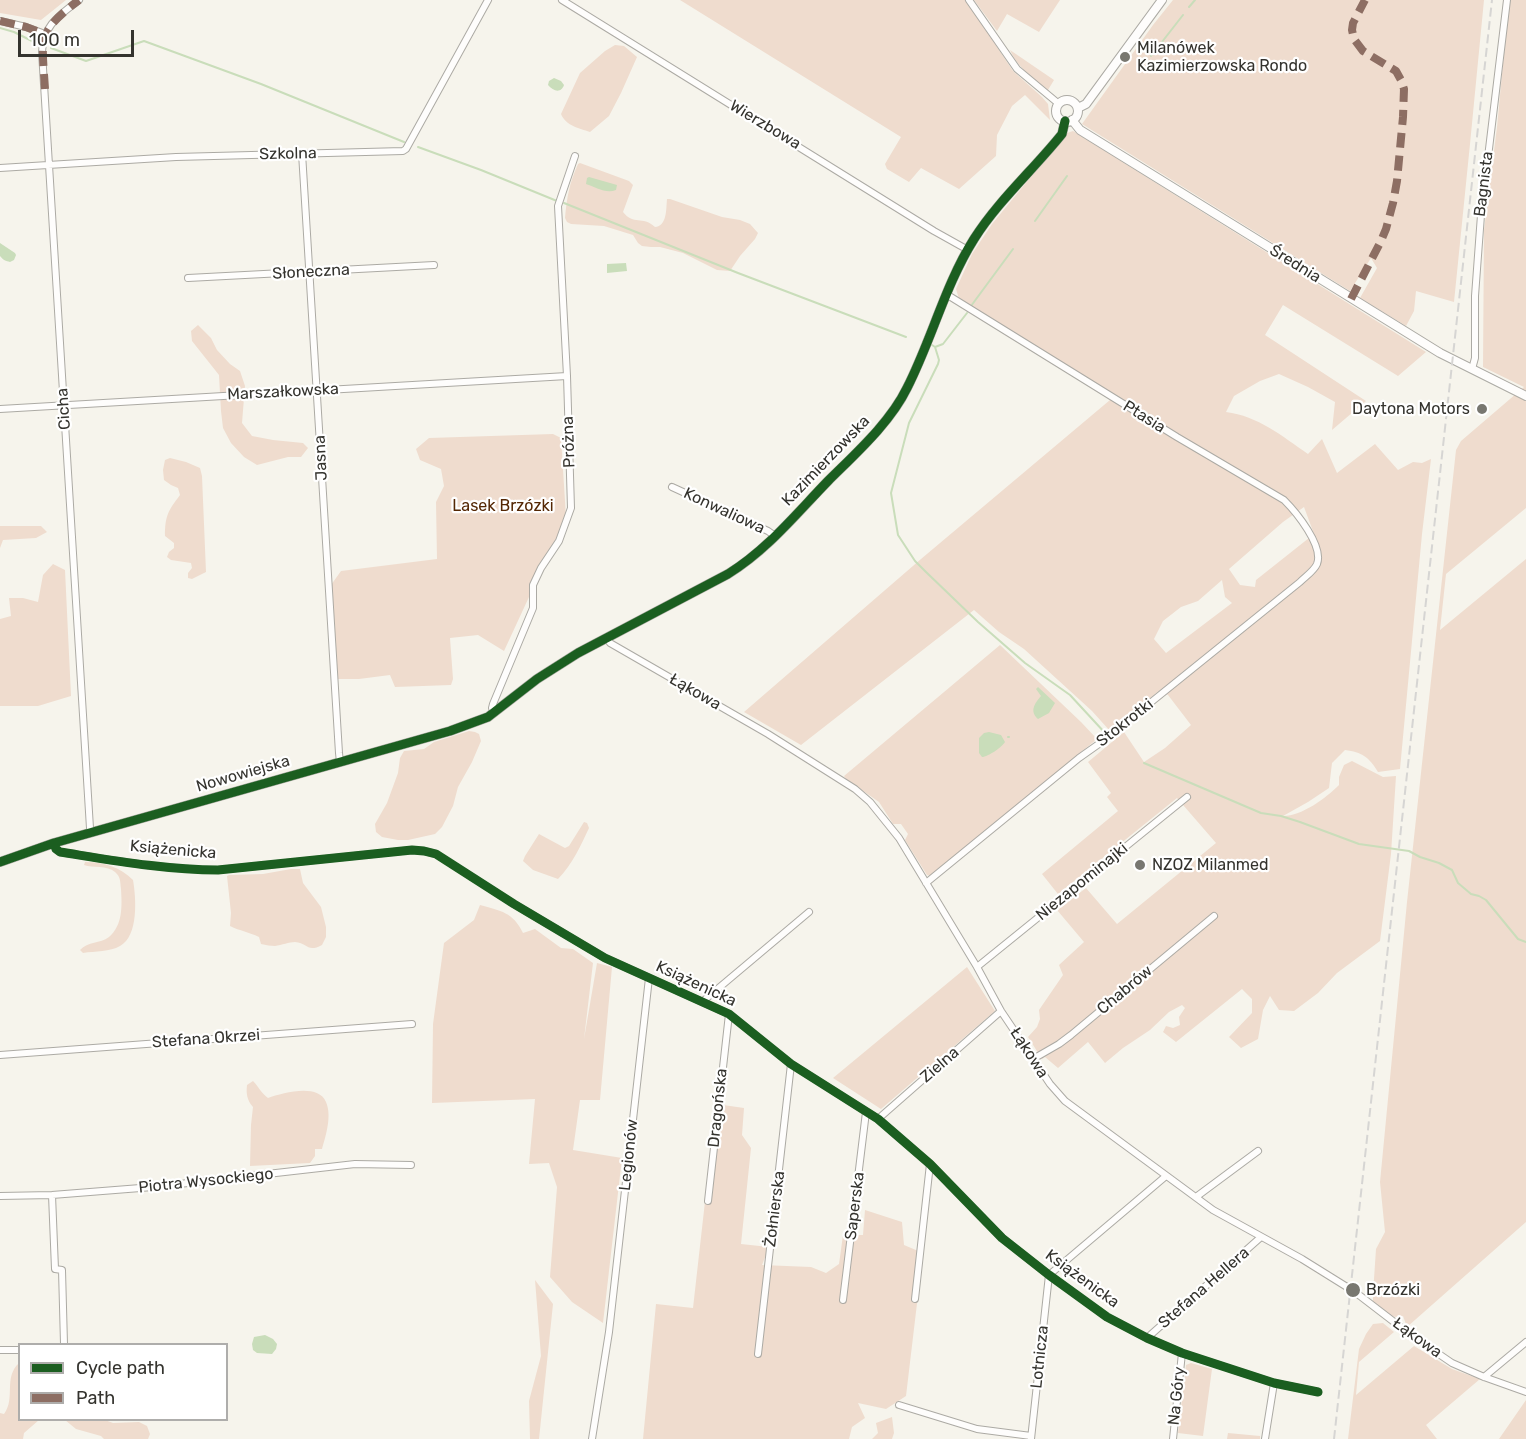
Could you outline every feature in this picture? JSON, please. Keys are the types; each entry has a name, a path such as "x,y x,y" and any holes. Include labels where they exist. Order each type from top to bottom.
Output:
{"street":[{"path":"0,21 45,34 58,16 79,0"},
{"name":"Szkolna","path":"0,168 186,157 403,152 488,0"},
{"name":"Wierzbowa","path":"562,0 968,250"},
{"path":"969,0 1017,69 1059,104"},
{"path":"1078,108 1086,104 1162,0"},
{"name":"Bagnista","path":"1472,369 1475,358 1475,296 1481,215 1507,0"},
{"name":"Cicha","path":"45,34 42,52 92,833"},
{"path":"1069,100 1078,108 1077,115 1069,121 1057,115 1057,107 1062,101 1069,100"},
{"name":"Kazimierzowska","path":"494,713 537,679 578,653 728,574 755,556 775,536 894,410 908,388 946,294 975,237 1062,134 1069,121"},
{"name":"Średnia","path":"1069,121 1433,350 1526,396"},
{"name":"Jasna","path":"302,153 340,762"},
{"name":"Próżna","path":"494,713 493,704 533,608 533,585 559,541 571,508 558,206 575,156"},
{"name":"Słoneczna","path":"188,278 434,266"},
{"name":"Ptasia","path":"946,294 1177,437 1284,500 1295,511 1306,529 1317,551 1318,559"},
{"name":"Marszałkowska","path":"0,409 567,376"},
{"name":"Konwaliowa","path":"672,487 775,536"},
{"name":"Stokrotki","path":"926,883 1300,582 1314,569 1318,559"},
{"name":"Łąkowa","path":"607,638 610,643 768,734 855,789 870,802 899,838 1001,1011 1050,1084 1065,1101 1213,1210 1302,1259 1362,1297 1452,1363 1526,1392"},
{"name":"Nowowiejska","path":"0,862 54,843 467,725 483,720 494,713"},
{"name":"Niezapominajki","path":"977,967 1187,797"},
{"name":"Książenicka","path":"54,843 60,852 201,870 412,849 436,854 605,958 729,1014 791,1064 878,1119 930,1164 1002,1238 1107,1317 1182,1353 1274,1383 1318,1392"},
{"path":"702,1002 809,912"},
{"name":"Chabrów","path":"1033,1059 1071,1035 1214,916"},
{"name":"Legionów","path":"592,1439 609,1332 649,978"},
{"name":"Zielna","path":"878,1119 1001,1011"},
{"name":"Dragońska","path":"708,1202 729,1014"},
{"name":"Stefana Okrzei","path":"0,1055 412,1023"},
{"name":"Żołnierska","path":"758,1354 791,1064"},
{"name":"Saperska","path":"843,1300 866,1112"},
{"path":"1196,1197 1258,1151"},
{"name":"Piotra Wysockiego","path":"0,1196 52,1195 153,1187 355,1164 411,1165"},
{"path":"915,1299 930,1164"},
{"path":"1049,1275 1166,1176"},
{"path":"52,1195 55,1269 62,1269 64,1343"},
{"name":"Stefana Hellera","path":"1147,1338 1261,1237"},
{"name":"Lotnicza","path":"1031,1437 1049,1275"},
{"path":"1484,1377 1526,1342"},
{"path":"0,1350 18,1350"},
{"name":"Na Góry","path":"1173,1439 1182,1353"},
{"path":"1265,1439 1274,1383"},
{"path":"899,1405 977,1429 1031,1437"}],"green space":[{"path":"0,0 66,0 41,20 0,13"},
{"path":"680,0 966,0 1013,71 1048,104 1050,120 1025,95 1012,106 997,135 996,156 959,189 921,168 909,182 887,169 885,164 901,137"},
{"path":"974,0 1060,0 1039,32 1007,14 997,31"},
{"path":"1173,0 1484,0 1454,302 1416,291 1414,311 1406,326 1360,298 1377,268 1371,258 1350,291 1082,124"},
{"path":"1509,0 1526,0 1526,508 1446,574 1440,630 1526,559 1526,1222 1407,1327 1403,1316 1395,1317 1387,1313 1373,1301 1373,1294 1376,1249 1385,1232 1380,1182 1407,902 1456,450 1461,441 1524,387 1483,367 1484,230"},
{"path":"615,45 624,46 637,57 621,93 609,116 590,132 573,126 561,114 580,73"},
{"path":"1010,50 1054,80 1048,90 1021,67"},
{"path":"1073,131 1426,352 1398,376 1283,305 1265,335 1366,401 1332,430 1335,402 1279,374 1260,381 1234,396 1226,412 1259,422 1308,454 1322,439 1337,473 1375,444 1398,470 1413,462 1422,463 1431,459 1400,769 1378,772 1364,756 1345,750 1332,763 1329,788 1283,816 1306,810 1327,795 1339,785 1339,777 1344,765 1352,761 1383,777 1396,776 1391,854 1380,941 1337,973 1318,993 1294,1011 1279,1010 1270,996 1263,1010 1258,1039 1241,1048 1229,1037 1252,1013 1252,999 1242,989 1176,1042 1163,1032 1166,1026 1173,1028 1180,1025 1179,1017 1185,1008 1182,1005 1169,1012 1150,1030 1105,1063 1088,1042 1058,1068 1045,1057 1042,1059 1028,1037 1037,1027 1040,1019 1039,1010 1063,975 1059,965 1084,942 1057,910 1086,888 1117,924 1216,843 1177,798 1058,894 1042,874 1118,811 1107,797 1111,793 1088,762 1124,732 1144,762 1165,748 1191,725 1168,695 1160,690 1110,731 1092,711 1024,649 999,632 974,610 801,745 744,712 1110,400 1113,395 959,299 956,289 972,254 992,224 1067,133","holes":["1304,507 1314,534 1256,580 1255,587 1240,585 1229,569 1283,522","1222,580 1225,597 1232,603 1166,653 1154,639 1163,621 1181,607 1198,601"]},
{"path":"580,163 629,181 633,185 623,212 631,219 650,223 655,227 659,226 664,221 667,199 670,199 722,217 740,220 750,224 758,233 730,271 717,270 683,253 660,247 642,246 633,235 604,226 571,224 565,218 567,204 572,178"},
{"path":"198,325 211,338 217,350 240,371 245,386 242,423 252,436 303,443 308,448 301,457 288,457 257,465 244,457 231,443 223,428 219,375 192,341 191,331"},
{"name":"Lasek Brzózki","path":"553,434 561,438 566,517 504,651 478,635 450,638 453,679 451,685 395,687 390,675 336,679 331,585 341,571 437,559 436,502 444,486 441,469 420,460 416,449 429,438"},
{"path":"170,458 200,468 202,476 206,572 192,579 188,578 188,573 192,568 191,563 171,560 167,557 174,548 174,543 165,536 167,518 180,495 178,488 164,480 165,460"},
{"path":"0,526 41,526 47,532 36,538 3,540 0,548"},
{"path":"53,564 65,570 71,696 38,706 0,706 0,619 11,616 9,598 23,598 38,602 43,575"},
{"path":"1000,645 1097,739 931,876 927,875 905,840 908,834 901,824 893,824 879,802 844,776"},
{"path":"469,731 479,734 481,741 458,787 453,806 442,827 435,834 408,840 382,837 376,832 375,824 387,803 404,751 424,749 434,742"},
{"path":"584,822 589,828 572,861 558,879 533,870 523,861 539,834 565,848 569,846"},
{"path":"85,862 111,866 133,880 135,916 133,925 126,941 116,948 83,953 80,950 87,945 102,941 114,932 121,908 120,882 117,874 108,868 84,865"},
{"path":"300,869 303,883 321,907 326,927 326,937 322,945 310,948 295,942 275,946 261,944 259,937 230,926 227,876 263,874"},
{"path":"480,905 511,916 523,933 535,929 561,948 573,949 593,963 584,1039 597,963 612,967 600,1100 580,1100 573,1150 622,1158 603,1323 572,1302 550,1277 557,1187 549,1163 529,1164 535,1099 432,1103 433,1024 444,943 474,920"},
{"path":"967,967 995,1011 881,1109 833,1078"},
{"path":"253,1081 268,1098 300,1091 322,1096 328,1107 325,1138 322,1149 315,1149 315,1156 310,1163 250,1166 253,1107 248,1099 247,1085"},
{"path":"716,1104 744,1108 742,1135 751,1148 741,1244 769,1247 762,1265 811,1267 826,1273 839,1264 843,1235 863,1235 865,1210 902,1222 904,1245 923,1253 906,1396 886,1409 858,1403 865,1418 852,1427 849,1439 643,1439 656,1304 693,1308"},
{"path":"535,1280 553,1304 539,1439 530,1439 529,1401 541,1356"},
{"path":"1383,1323 1394,1332 1359,1362 1356,1395 1414,1346 1452,1369 1480,1379 1426,1425 1437,1439 1348,1439 1359,1349 1373,1324"},
{"path":"1191,1363 1212,1369 1203,1436 1178,1433 1186,1365"},
{"path":"18,1364 18,1421 38,1421 24,1433 23,1439 0,1439 0,1413 4,1414 7,1408 14,1369"},
{"path":"1526,1400 1526,1439 1499,1439"},
{"path":"892,1417 894,1433 892,1439 872,1439 878,1433 876,1423"},
{"path":"66,1421 139,1422 147,1426 150,1434 148,1439 104,1439 101,1436 76,1429"},
{"path":"1228,1433 1260,1436 1260,1439 1227,1439"}],"shaded area":[{"path":"554,78 564,85 559,91 548,85 549,81"},
{"path":"589,177 617,185 616,190 604,191 586,184"},
{"path":"0,243 15,253 14,260 9,262 0,256"},
{"path":"626,263 627,271 607,273 607,264"},
{"path":"1038,687 1055,703 1049,713 1038,719 1033,710 1041,696 1036,689"},
{"path":"989,732 1001,735 1005,742 995,751 982,757 979,753 979,738"},
{"path":"265,1335 277,1344 272,1354 257,1353 253,1350 254,1337"}],"waterway":[{"path":"1189,7 1195,0"},
{"path":"1151,56 1183,15"},
{"path":"0,28 38,44"},
{"path":"51,48 86,61 144,41 261,84 404,142"},
{"path":"418,147 557,201"},
{"path":"1035,221 1067,176"},
{"path":"564,203 906,337"},
{"path":"971,306 1013,249"},
{"path":"935,347 943,344 967,313"},
{"path":"932,345 935,347 938,364 909,423 891,493 898,535 915,561 978,622 1025,663 1070,695 1106,734"},
{"path":"1144,763 1261,813 1300,822 1359,844 1409,851 1439,863 1452,870 1458,883 1471,894 1486,900 1518,939 1526,942"}],"railway":[{"path":"1334,1439 1492,0"}],"marked path":[{"path":"45,89 43,58 45,38 55,21 79,0"},
{"path":"1351,299 1386,229 1397,181 1403,117 1404,89 1396,71 1363,51 1354,39 1353,23 1365,0"},
{"path":"0,21 45,34"}],"cycle path":[{"path":"0,862 54,843 450,731 488,717 537,679 578,653 728,574 756,554 781,531 871,438 891,414 907,388 955,275 974,239 994,211 1062,134 1065,121"},
{"path":"54,843 60,852 198,870 218,870 412,850 436,854 605,958 729,1014 791,1064 878,1119 930,1164 1002,1238 1107,1317 1182,1353 1274,1383 1318,1392"}],"place":[{"name":"Milanówek Kazimierzowska Rondo","path":"1125,57"},
{"name":"Daytona Motors","path":"1482,409"},
{"name":"NZOZ Milanmed","path":"1140,865"},
{"name":"Brzózki","path":"1353,1290"}]}
